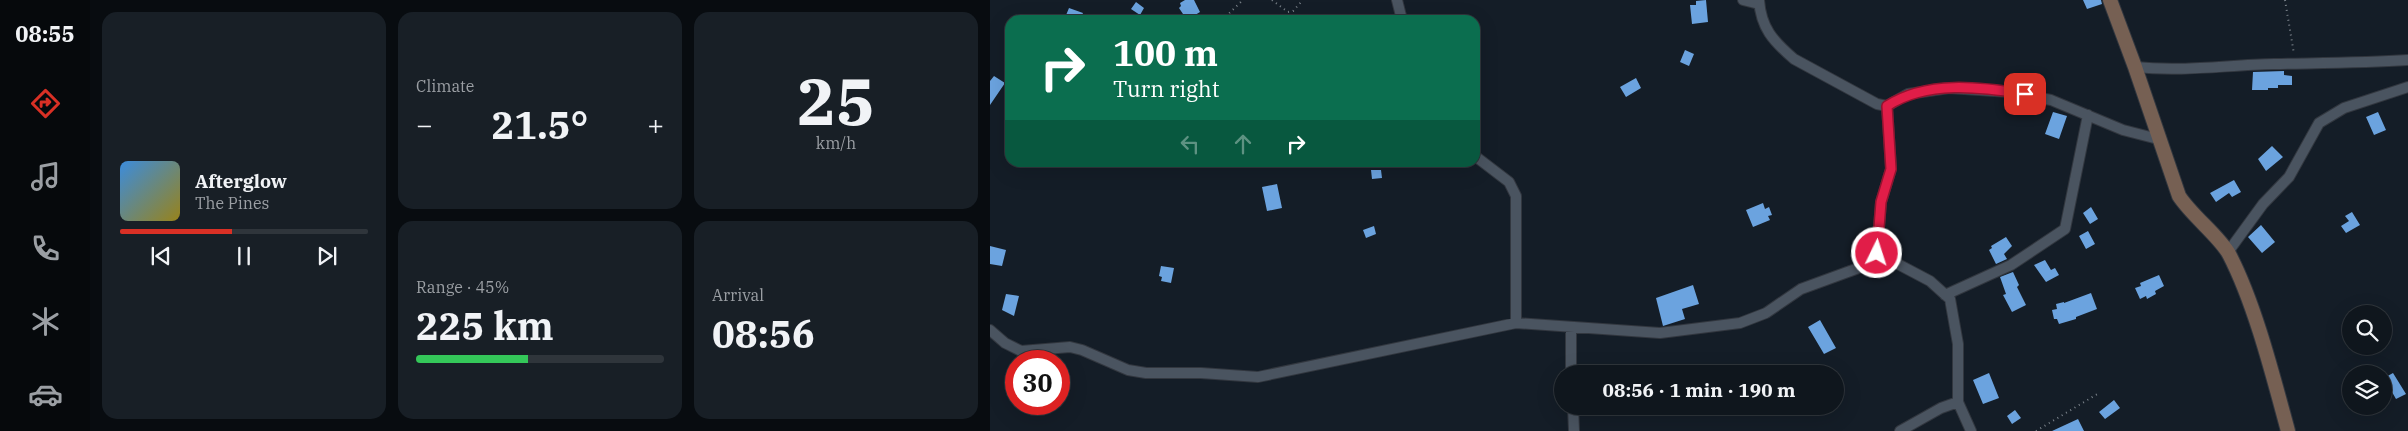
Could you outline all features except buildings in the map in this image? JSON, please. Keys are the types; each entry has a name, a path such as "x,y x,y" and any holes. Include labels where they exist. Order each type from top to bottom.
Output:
{"main road":[{"path":"2110,0 2136,67 2158,139 2179,196 2185,206 2228,252 2251,307 2288,431"}],"street":[{"path":"1397,0 1401,15"},
{"path":"1743,0 1759,2 1766,30 1794,59 1872,102 1887,106 1908,94 1975,88 2041,97 2123,130 2158,139"},
{"path":"2136,67 2169,70 2408,60"},
{"path":"2228,252 2263,204 2289,178 2319,123 2344,108 2408,87"},
{"path":"990,330 1005,343 1021,351 1070,347 1082,350 1128,370 1146,373 1201,372 1249,378 1424,344 1516,323 1660,333 1748,321 1766,313 1801,290 1864,266 1877,253 1881,202 1891,169 1887,106"},
{"path":"1946,294 2011,265 2065,229 2088,115"},
{"path":"1480,160 1509,182 1516,196 1516,323"},
{"path":"1877,253 1930,281 1946,294 1953,309 1958,344 1958,402 1971,431"},
{"path":"1571,327 1571,365"},
{"path":"1900,431 1942,408 1958,402"},
{"path":"1573,415 1574,431"}],"path":[{"path":"1228,15 1244,0"},
{"path":"1272,0 1288,12 1293,12 1303,0"},
{"path":"2285,0 2296,64"},
{"path":"2036,431 2099,393"}],"route":[{"path":"1877,253 1881,202 1891,169 1892,157 1887,106 1908,94 1949,88 1975,88 2025,94"}]}
